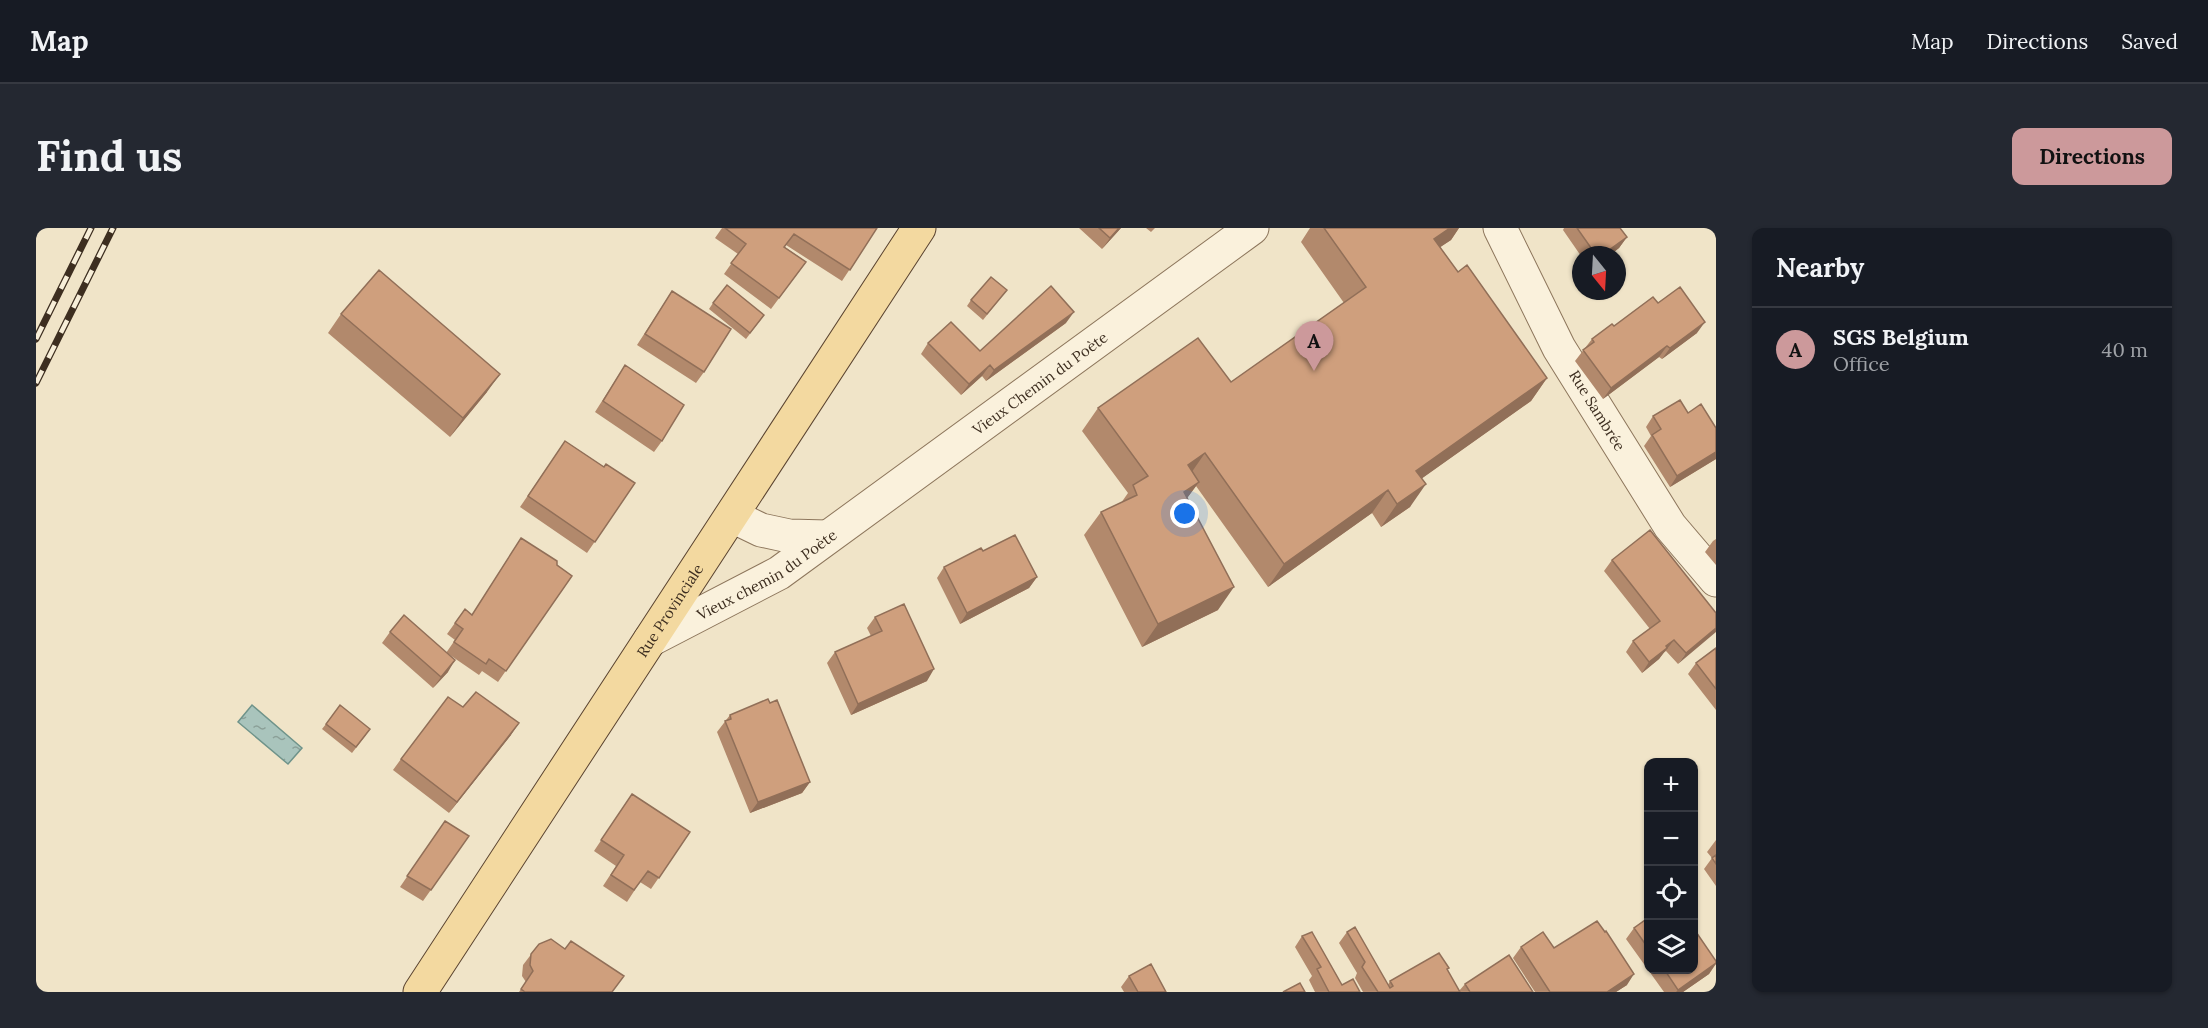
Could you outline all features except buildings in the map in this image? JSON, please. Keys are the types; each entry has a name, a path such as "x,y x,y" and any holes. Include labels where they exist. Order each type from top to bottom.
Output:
{"main road":[{"name":"Rue Provinciale","path":"420,992 919,228"}],"street":[{"name":"Vieux Chemin du Poète","path":"827,537 1252,228"},
{"name":"Rue Sambrée","path":"1500,228 1559,348 1670,526 1716,580"},
{"name":"Vieux chemin du Poète","path":"732,516 761,530 789,536 827,537"},
{"name":"Vieux chemin du Poète","path":"650,640 778,573 827,537"}],"water":[{"path":"252,705 302,748 288,764 238,722"}],"railway":[{"path":"36,339 91,228"},
{"path":"36,383 113,228"}],"place":[{"name":"SGS Belgium","path":"1314,371"}]}
